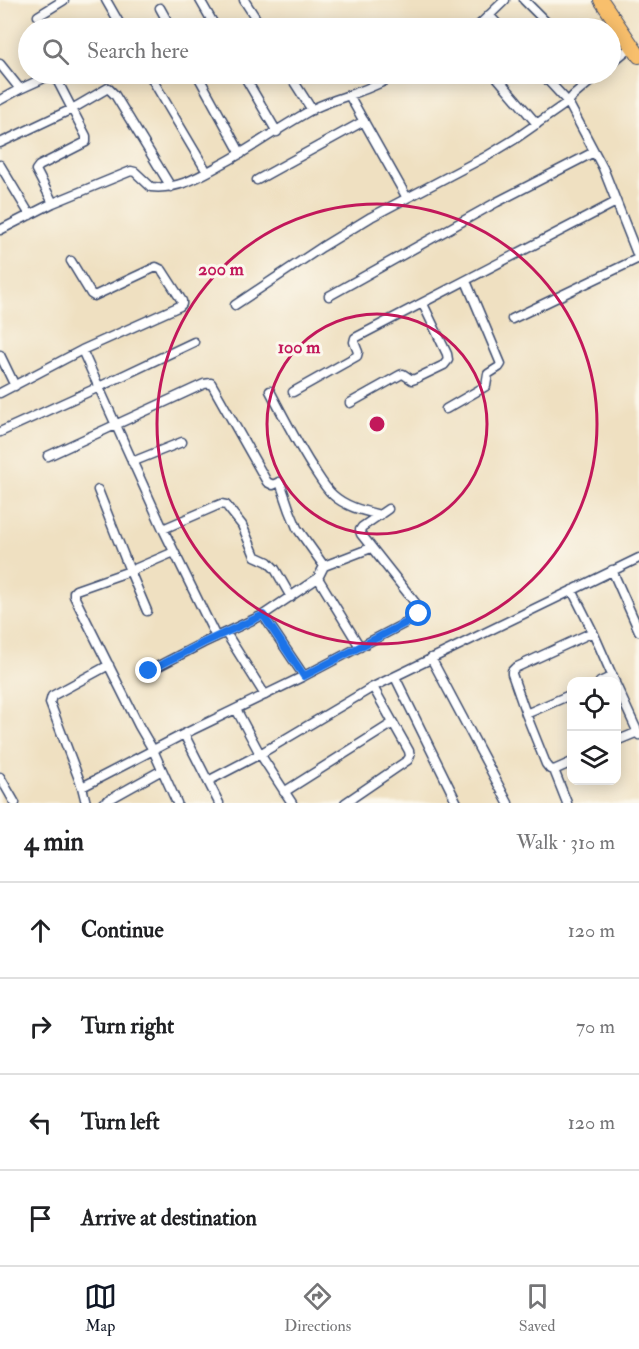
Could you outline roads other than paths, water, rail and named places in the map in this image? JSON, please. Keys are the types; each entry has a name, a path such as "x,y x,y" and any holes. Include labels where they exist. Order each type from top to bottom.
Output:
{"main road":[{"path":"601,0 614,18"},
{"path":"611,0 621,18"},
{"path":"621,18 637,48"},
{"path":"621,27 637,48"}],"street":[{"path":"38,16 64,0"},
{"path":"106,0 116,18"},
{"path":"200,0 210,18"},
{"path":"244,0 256,18"},
{"path":"486,18 505,0"},
{"path":"524,0 542,18"},
{"path":"160,8 166,18"},
{"path":"489,15 492,18"},
{"path":"621,57 637,48"},
{"path":"0,64 20,89"},
{"path":"0,100 30,84"},
{"path":"53,203 36,170 39,166 86,141 86,136 59,84"},
{"path":"155,84 207,172"},
{"path":"202,84 241,154"},
{"path":"249,84 277,132"},
{"path":"295,84 312,110"},
{"path":"0,230 53,203 131,171 151,187 171,187 198,178 325,103 376,84"},
{"path":"503,84 537,124"},
{"path":"512,319 639,258 603,168 568,102 551,84"},
{"path":"235,305 371,217 486,156 537,124 568,102 586,84"},
{"path":"0,143 110,88 171,187"},
{"path":"349,95 407,198"},
{"path":"257,180 364,121"},
{"path":"329,296 497,202 594,152"},
{"path":"0,165 30,215"},
{"path":"293,392 357,356 355,338 616,202"},
{"path":"0,393 82,350 182,304 162,270 156,267 94,296 71,261"},
{"path":"447,409 486,386 488,374 501,364 466,281"},
{"path":"350,403 400,375 403,374 412,380 448,360 423,303"},
{"path":"0,432 194,342"},
{"path":"82,350 163,529 216,637"},
{"path":"0,355 15,386"},
{"path":"48,456 204,384 211,383 267,482 273,485 279,482 281,485 297,528 324,566"},
{"path":"270,392 293,436 322,483 333,495 345,503 380,515"},
{"path":"132,462 182,442"},
{"path":"99,490 147,611"},
{"path":"163,529 221,504 226,505 242,525 255,556 268,562 291,597"},
{"path":"82,788 415,618 420,611 417,605 371,548 360,530 388,509"},
{"path":"149,671 263,615 318,578 324,566 371,548"},
{"path":"174,552 130,571 76,590 74,596 153,750 177,803"},
{"path":"208,782 373,687 639,558"},
{"path":"612,570 639,631"},
{"path":"318,578 360,647"},
{"path":"572,590 613,677"},
{"path":"263,615 304,676"},
{"path":"567,803 554,770 546,764 512,671 593,632"},
{"path":"226,633 265,695"},
{"path":"431,658 508,803"},
{"path":"86,803 50,699 109,665"},
{"path":"395,676 455,802"},
{"path":"345,803 410,756 373,687"},
{"path":"621,695 638,733 621,739"},
{"path":"526,714 567,696"},
{"path":"236,709 260,754 292,803"},
{"path":"284,792 393,723"},
{"path":"184,734 219,803"},
{"path":"554,770 567,764"},
{"path":"103,803 162,770"},
{"path":"0,777 15,803"}]}
